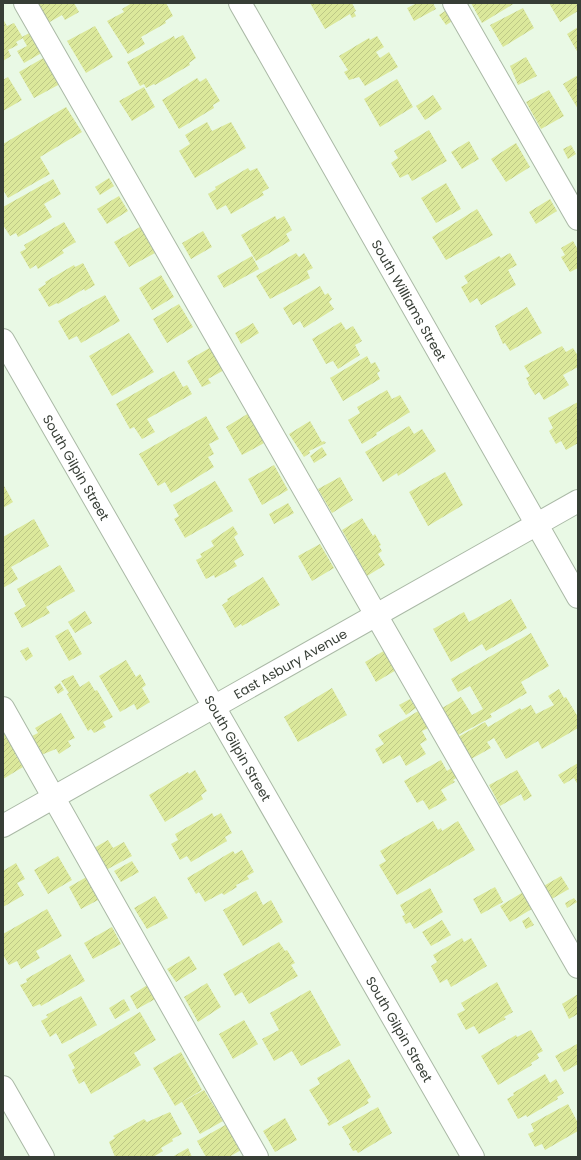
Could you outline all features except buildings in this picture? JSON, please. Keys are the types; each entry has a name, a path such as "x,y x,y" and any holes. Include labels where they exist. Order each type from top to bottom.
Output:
{"street":[{"path":"25,3 578,967"},
{"name":"South Williams Street","path":"240,3 578,597"},
{"path":"454,3 578,219"},
{"name":"South Gilpin Street","path":"3,340 473,1157"},
{"name":"East Asbury Avenue","path":"3,826 578,501"},
{"path":"3,708 257,1157"},
{"path":"3,1087 43,1157"}]}
